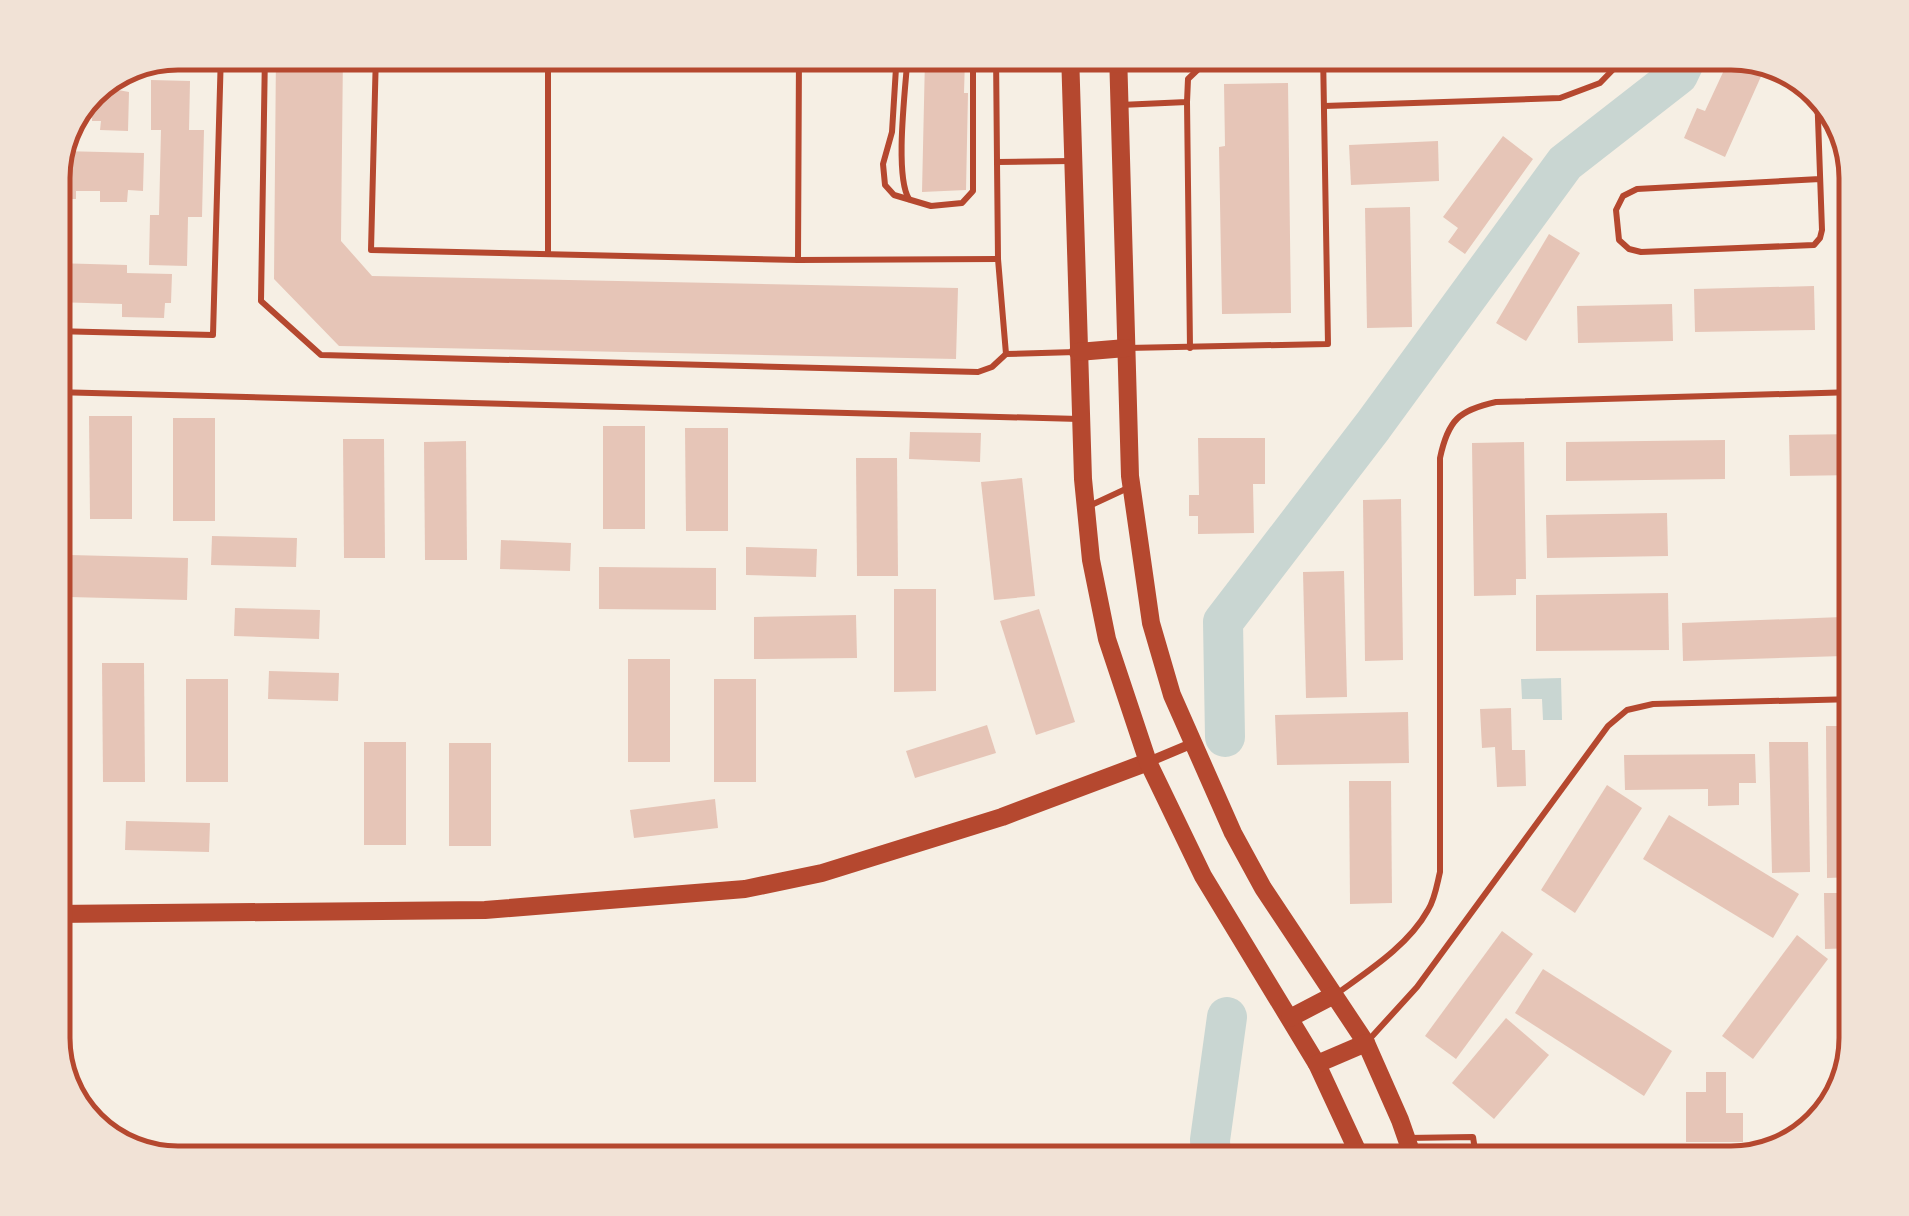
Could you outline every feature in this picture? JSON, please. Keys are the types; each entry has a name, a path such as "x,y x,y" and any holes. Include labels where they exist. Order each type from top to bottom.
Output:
{"main road":[{"path":"1070,70 1086,508 1091,560 1107,640 1148,762 1203,876 1317,1064 1355,1146"},
{"path":"1118,70 1131,486 1152,624 1172,695 1233,833 1264,888 1366,1043 1409,1146"},
{"path":"1078,352 1126,348"},
{"path":"70,914 485,910 745,889 822,873 1002,817 1148,762"},
{"path":"1290,1018 1334,996"},
{"path":"1317,1064 1366,1043"}],"street":[{"path":"1148,762 1191,744"}],"lane":[{"path":"70,331 213,335 221,70"},
{"path":"265,70 261,301 321,354 978,372 992,367 1006,354 1078,352"},
{"path":"376,70 372,250 798,260 998,259"},
{"path":"548,70 548,254"},
{"path":"798,260 800,70"},
{"path":"896,70 892,132 884,156 885,186 894,195 931,206 950,206 969,199 973,191 973,70"},
{"path":"907,70 902,169 904,189 912,202"},
{"path":"996,70 998,259 1006,354"},
{"path":"1190,348 1186,102 1188,79 1197,70"},
{"path":"1126,348 1328,344 1323,70"},
{"path":"1324,106 1560,98 1600,83 1613,70"},
{"path":"1119,105 1186,102"},
{"path":"1818,114 1822,230 1814,244 1641,252 1619,240 1616,210 1623,196 1638,190 1820,179"},
{"path":"997,162 1072,161"},
{"path":"70,392 1081,419"},
{"path":"1334,996 1410,934 1430,908 1440,872 1440,458 1445,434 1458,417 1474,407 1496,402 1839,392"},
{"path":"1086,508 1131,486"},
{"path":"1366,1043 1416,987 1608,726 1627,710 1652,704 1839,699"},
{"path":"1406,1138 1473,1137 1475,1146"}],"shaded area":[{"path":"1561,678 1562,720 1543,720 1542,699 1522,699 1521,679"}],"building":[{"path":"276,70 343,70 341,241 372,276 958,288 956,359 339,346 274,279"},
{"path":"925,70 965,70 964,93 968,93 966,190 922,192"},
{"path":"1724,70 1762,75 1725,157 1684,138 1697,108 1705,111"},
{"path":"151,80 190,81 189,130 204,130 202,217 188,217 187,266 149,265 150,215 159,215 161,130 151,130"},
{"path":"1288,83 1291,313 1222,314 1219,147 1225,146 1224,84"},
{"path":"116,90 129,92 128,131 100,130 101,121 92,121 92,113"},
{"path":"1503,136 1533,159 1465,254 1448,242 1458,228 1443,217"},
{"path":"1438,141 1439,181 1351,185 1349,145"},
{"path":"74,151 144,153 143,191 128,190 127,202 100,202 100,191 76,191 76,199 70,199"},
{"path":"1410,207 1412,327 1367,328 1365,208"},
{"path":"1549,234 1580,253 1526,341 1496,323"},
{"path":"70,263 127,265 127,273 172,274 171,303 165,303 164,318 122,317 122,304 70,302"},
{"path":"1814,286 1815,330 1695,332 1694,289"},
{"path":"1837,291 1839,291 1839,331"},
{"path":"1672,304 1673,341 1578,343 1577,306"},
{"path":"89,416 132,416 132,519 90,519"},
{"path":"173,418 215,418 215,521 173,521"},
{"path":"603,426 645,426 645,529 603,529"},
{"path":"685,428 728,428 728,531 686,531"},
{"path":"910,432 981,433 980,462 909,459"},
{"path":"1839,434 1839,475 1790,476 1789,435"},
{"path":"1198,438 1265,438 1265,484 1253,484 1254,533 1198,534 1198,516 1189,516 1189,495 1199,495"},
{"path":"343,439 384,439 385,558 344,558"},
{"path":"1725,440 1725,479 1566,481 1566,442"},
{"path":"466,441 467,560 425,560 424,442"},
{"path":"1524,442 1526,579 1516,579 1516,595 1474,596 1472,443"},
{"path":"856,458 897,458 898,576 857,576"},
{"path":"1022,478 1035,596 994,600 981,482"},
{"path":"1401,499 1403,660 1365,661 1363,500"},
{"path":"1667,513 1668,556 1547,558 1546,515"},
{"path":"212,536 297,538 296,567 211,565"},
{"path":"501,540 571,543 570,571 500,569"},
{"path":"746,547 817,549 816,577 746,575"},
{"path":"70,555 188,558 187,600 70,597"},
{"path":"599,567 716,568 716,610 599,609"},
{"path":"1344,571 1347,697 1306,698 1303,572"},
{"path":"894,589 936,589 936,691 894,692"},
{"path":"1668,593 1669,650 1536,651 1536,595"},
{"path":"235,608 320,610 319,639 234,636"},
{"path":"1039,609 1075,722 1036,735 1000,621"},
{"path":"856,615 857,658 754,659 754,617"},
{"path":"1839,617 1839,656 1683,661 1682,623"},
{"path":"628,659 670,659 670,762 628,762"},
{"path":"102,663 144,663 145,782 103,782"},
{"path":"269,671 339,673 338,701 268,699"},
{"path":"186,679 228,679 228,782 186,782"},
{"path":"714,679 756,679 756,782 714,782"},
{"path":"1511,708 1512,750 1525,750 1526,786 1497,787 1495,747 1482,748 1480,709"},
{"path":"1408,712 1409,763 1277,765 1275,715"},
{"path":"987,725 996,753 915,778 906,751"},
{"path":"1826,726 1839,726 1839,878 1827,878"},
{"path":"364,742 406,742 406,845 364,845"},
{"path":"1769,742 1808,742 1810,872 1772,873"},
{"path":"449,743 491,743 491,846 449,846"},
{"path":"1755,754 1756,783 1739,783 1739,805 1708,806 1708,789 1625,790 1624,755"},
{"path":"1349,781 1391,781 1392,903 1350,904"},
{"path":"1607,785 1642,808 1575,913 1541,890"},
{"path":"715,799 718,828 634,838 630,810"},
{"path":"1669,815 1799,894 1773,938 1643,859"},
{"path":"126,821 210,823 209,852 125,850"},
{"path":"1824,893 1839,893 1839,949 1825,949"},
{"path":"1502,931 1533,954 1456,1059 1425,1036"},
{"path":"1797,935 1828,959 1753,1059 1722,1036"},
{"path":"1543,969 1672,1051 1644,1096 1515,1013"},
{"path":"1506,1018 1549,1055 1494,1119 1452,1083"},
{"path":"1706,1072 1726,1072 1726,1113 1743,1113 1743,1142 1686,1142 1686,1092 1706,1092"}],"waterway":[{"path":"1225,737 1223,622 1373,426 1565,163 1680,70"},
{"path":"1210,1146 1227,1017"}]}
